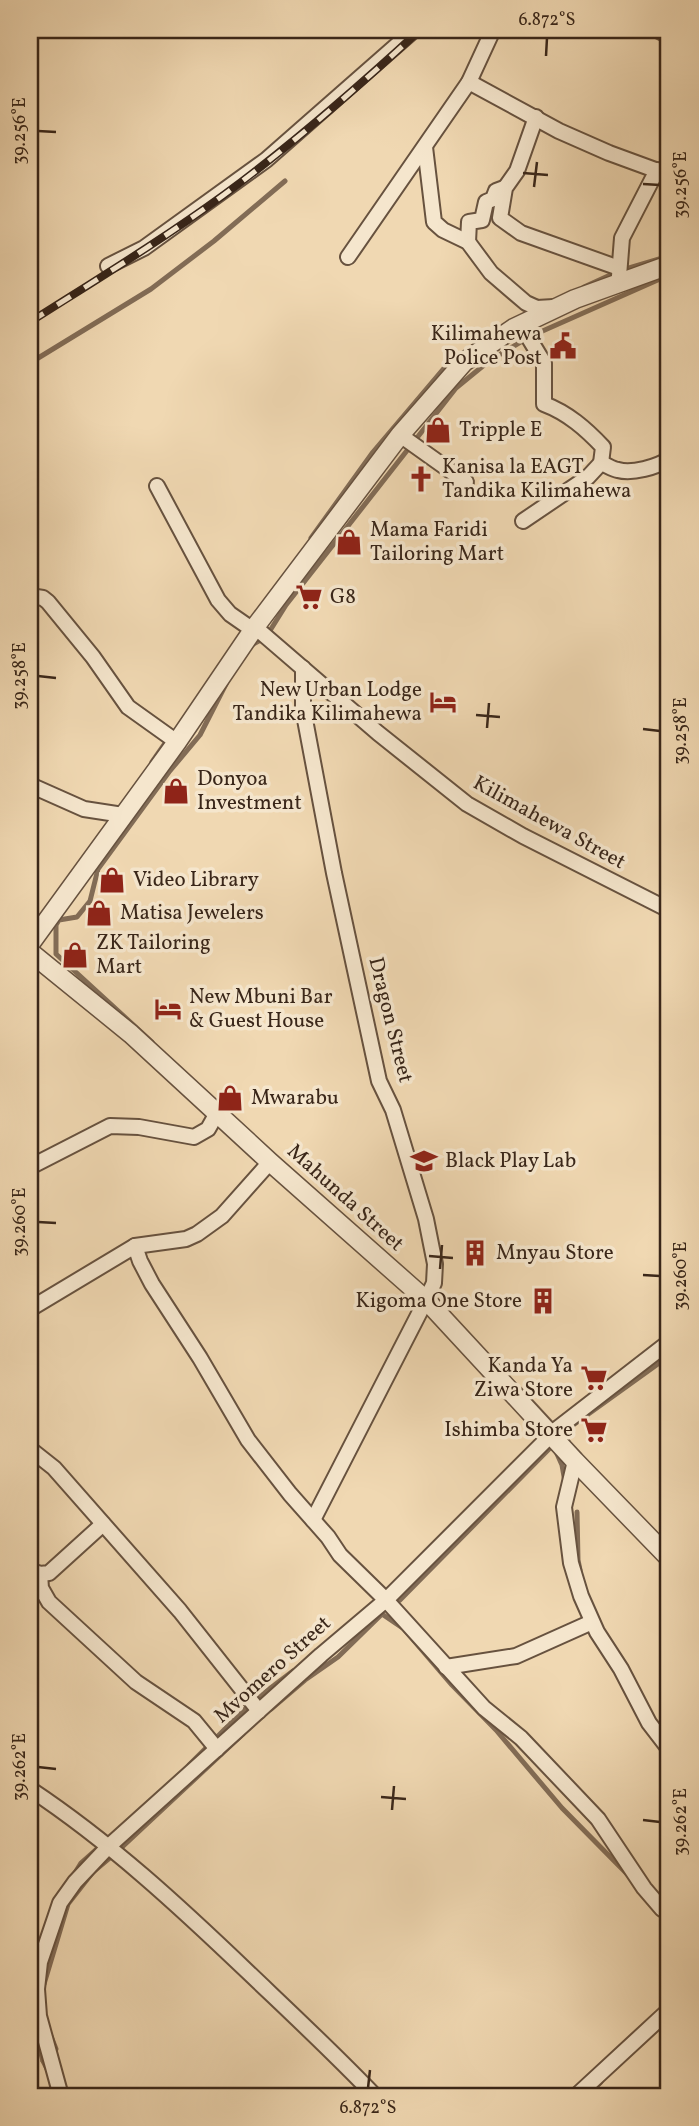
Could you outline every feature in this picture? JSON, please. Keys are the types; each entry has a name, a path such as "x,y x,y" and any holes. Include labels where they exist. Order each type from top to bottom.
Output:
{"street":[{"path":"107,266 144,248 266,160 414,30"},
{"path":"348,257 469,82 493,30"},
{"path":"657,30 669,36"},
{"path":"469,82 559,131 608,153 663,172 622,238 619,276"},
{"path":"536,117 517,172 505,188 500,218 511,228 619,276"},
{"path":"425,147 434,222 443,230 468,242 491,273 526,303 537,308 559,306"},
{"path":"468,242 469,222 482,220 486,202 493,199 496,191 505,188"},
{"path":"30,944 177,742 254,629 400,435 464,362 521,325 619,276 669,265"},
{"path":"521,325 544,363 544,404 566,415 603,447 601,463 588,477 523,521"},
{"path":"400,435 466,482"},
{"path":"601,463 620,471 662,464 669,458"},
{"name":"Kilimahewa Street","path":"157,486 218,600 230,614 254,629 303,668 378,733 467,804 523,836 669,910"},
{"path":"30,596 43,598 48,602 93,657 128,707 177,742"},
{"name":"Dragon Street","path":"303,668 303,709 334,873 379,1081 393,1110 426,1219 435,1264 434,1283 426,1300 313,1520"},
{"path":"30,785 84,809 122,815"},
{"name":"Mahunda Street","path":"30,952 131,1034 426,1300 669,1558"},
{"path":"30,1167 110,1126 139,1127 194,1137 208,1129 217,1114"},
{"path":"30,1309 135,1246 186,1239 197,1234 222,1216 270,1162"},
{"path":"135,1246 152,1284 248,1440 340,1555 386,1600 484,1708 521,1738 598,1819 644,1888 662,1909 669,1913"},
{"name":"Mvomero Street","path":"61,2096 34,2012 40,1962 60,1903 75,1882 109,1846 386,1600 552,1433 669,1342"},
{"path":"30,1449 54,1468 180,1611 259,1711"},
{"path":"575,1461 564,1507 571,1563 592,1622 621,1669 649,1723 669,1749"},
{"path":"103,1524 49,1573 35,1572 41,1588 49,1602 136,1682 194,1721 216,1749"},
{"path":"446,1667 516,1656 592,1622"},
{"path":"30,1788 79,1822 156,1885 375,2096"},
{"path":"576,2096 669,2010"}],"waterway":[{"path":"30,363 151,289 214,241 285,181"},
{"path":"584,287 619,271 669,256"},
{"path":"250,646 266,637 286,605 456,388 489,361 529,337 669,275"},
{"path":"311,538 373,452 445,367 487,336"},
{"path":"152,1042 56,954 56,925 59,920 77,917 90,901 98,869 169,772 200,735 226,684"},
{"path":"152,762 168,739"},
{"path":"562,1433 669,1356"},
{"path":"520,1389 568,1441"},
{"path":"400,1600 553,1445 562,1465 565,1482"},
{"path":"577,1512 580,1570"},
{"path":"271,1709 338,1657 382,1614 404,1629 452,1685 496,1730 562,1808 630,1877"},
{"path":"189,1765 251,1703 293,1671"},
{"path":"120,1849 243,1734"},
{"path":"73,1876 81,1863 99,1847"},
{"path":"44,1984 68,1904 93,1872 112,1856 114,1858"},
{"path":"30,2012 43,2061 49,2073"},
{"path":"43,2061 52,2058 56,2049 50,2034"},
{"path":"587,2096 601,2082"}],"railway":[{"path":"30,322 153,244 225,194 325,115 420,30"}],"place":[{"name":"Kilimahewa Police Post","path":"563,346"},
{"name":"Tripple E","path":"438,430"},
{"name":"Kanisa la EAGT Tandika Kilimahewa","path":"421,479"},
{"name":"Mama Faridi Tailoring Mart","path":"349,542"},
{"name":"G8","path":"309,597"},
{"name":"New Urban Lodge Tandika Kilimahewa","path":"443,702"},
{"name":"Donyoa Investment","path":"176,791"},
{"name":"Video Library","path":"112,880"},
{"name":"Matisa Jewelers","path":"99,913"},
{"name":"ZK Tailoring Mart","path":"75,955"},
{"name":"New Mbuni Bar & Guest House","path":"168,1009"},
{"name":"Mwarabu","path":"230,1098"},
{"name":"Black Play Lab","path":"424,1161"},
{"name":"Mnyau Store","path":"475,1253"},
{"name":"Kigoma One Store","path":"543,1301"},
{"name":"Kanda Ya Ziwa Store","path":"594,1378"},
{"name":"Ishimba Store","path":"594,1430"}]}
